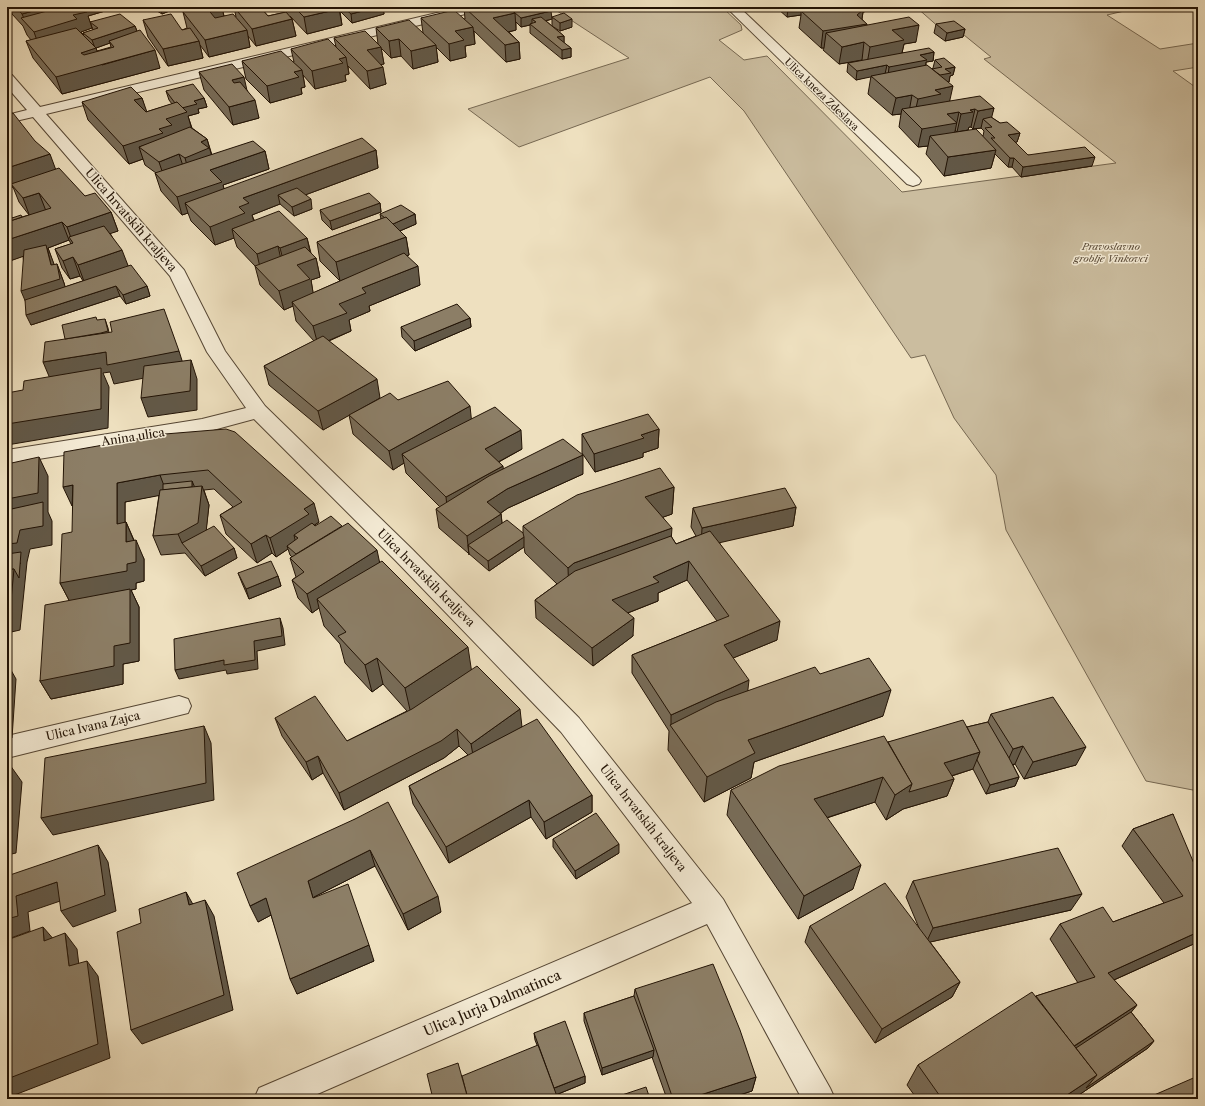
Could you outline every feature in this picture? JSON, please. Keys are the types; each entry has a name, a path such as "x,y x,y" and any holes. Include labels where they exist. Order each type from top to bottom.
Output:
{"street":[{"path":"7,119 478,7"},
{"name":"Ulica kneza Zdeslava","path":"732,7 913,181"},
{"name":"Ulica hrvatskih kraljeva","path":"7,78 178,274 216,352 258,411 404,555 570,725 713,908 819,1099"},
{"name":"Anina ulica","path":"7,457 202,426 258,411"},
{"name":"Ulica Ivana Zajca","path":"7,747 179,706"},
{"name":"Ulica Jurja Dalmatinca","path":"270,1099 713,908"}],"green space":[{"name":"Pravoslavno groblje Vinkovci","path":"551,7 722,7 741,25 742,30 719,40 744,60 767,56 902,192 1116,163 984,59 991,57 953,26 941,29 916,7 1135,7 1137,8 1107,15 1160,49 1198,43 1198,67 1173,71 1198,89 1198,791 1146,781 1006,530 996,475 954,418 925,355 911,358 744,111 710,77 519,147 468,109 629,58"}],"building":[{"path":"16,7 48,7 22,14"},
{"path":"62,7 81,7 87,12 73,15 77,19 34,32 21,18"},
{"path":"193,7 206,7 215,18 233,14 247,30 205,40 183,12"},
{"path":"234,7 260,7 268,16 286,12 292,19 252,29"},
{"path":"294,7 337,7 339,9 304,17"},
{"path":"343,7 378,7 351,14"},
{"path":"464,7 508,7 515,13 493,18 519,42 505,45"},
{"path":"508,7 547,7 551,11 521,18"},
{"path":"825,7 862,7 863,10 857,15 867,24 823,31 801,11"},
{"path":"454,10 473,27 455,31 464,40 449,44 421,18"},
{"path":"564,13 572,19 560,23 552,17"},
{"path":"120,14 135,26 92,40 83,33 98,28 90,22"},
{"path":"171,14 182,30 190,28 199,41 163,49 143,20"},
{"path":"541,17 564,36 557,37 571,48 562,50 530,24 536,22 532,19"},
{"path":"909,17 919,25 892,30 904,40 870,47 864,42 842,47 826,33"},
{"path":"409,20 436,45 411,51 399,39 389,41 376,28"},
{"path":"954,21 965,29 947,33 936,24"},
{"path":"76,28 96,48 81,53 84,55 114,47 109,41 140,30 155,50 56,77 26,41"},
{"path":"365,31 381,47 367,50 383,67 367,71 334,38"},
{"path":"328,39 346,57 339,59 343,63 312,71 291,49"},
{"path":"929,48 934,52 920,55 927,60 889,67 887,65 857,71 848,63"},
{"path":"281,51 302,70 294,72 299,77 267,86 242,61"},
{"path":"944,58 955,67 945,69 951,73 940,75 932,69 942,67 935,60"},
{"path":"232,64 244,77 232,80 234,83 240,82 255,100 229,107 199,72"},
{"path":"927,65 953,86 935,90 941,94 918,99 912,95 896,98 871,76"},
{"path":"193,84 204,98 194,101 197,104 182,108 177,102 175,103 166,91"},
{"path":"131,87 142,98 134,100 146,112 177,102 187,112 166,119 172,125 159,129 163,133 123,146 82,102"},
{"path":"980,96 994,108 978,111 975,109 970,110 973,112 961,114 959,112 947,114 957,123 922,129 902,109"},
{"path":"13,113 35,141 50,154 7,168 7,115"},
{"path":"991,117 1000,123 1007,122 1020,133 1008,135 1028,155 1085,147 1095,157 1023,167 1014,158 1010,158 991,138 995,138 985,128 992,127 983,119"},
{"path":"190,127 207,139 201,142 209,148 185,158 179,154 159,162 139,147"},
{"path":"976,129 996,150 948,157 930,136"},
{"path":"362,138 376,150 243,198 249,203 239,207 245,213 210,227 185,203"},
{"path":"253,141 265,151 210,170 222,182 177,197 155,173"},
{"path":"59,168 85,196 95,193 111,212 67,227 62,222 7,240 7,222 51,208 39,193 23,198 11,184"},
{"path":"297,188 311,199 292,207 278,195"},
{"path":"369,193 380,203 330,221 320,210"},
{"path":"401,205 415,214 393,224 386,217 385,218 380,214"},
{"path":"279,211 307,238 280,248 278,246 257,254 232,229"},
{"path":"7,213 9,213 12,218 21,215 22,217 7,222"},
{"path":"386,217 406,237 336,262 317,242"},
{"path":"104,226 122,250 78,265 73,257 63,261 55,249 73,243 69,237"},
{"path":"46,245 51,265 57,264 60,279 21,291 24,250"},
{"path":"305,247 316,258 297,265 310,279 279,291 255,266"},
{"path":"404,253 418,266 362,288 366,293 339,304 347,313 313,326 292,302"},
{"path":"131,265 147,286 123,295 116,286 26,315 25,300"},
{"path":"457,304 470,318 414,341 401,327"},
{"path":"164,309 179,351 107,365 106,352 43,362 45,342 112,332 110,322"},
{"path":"96,317 97,320 105,319 108,331 65,339 62,325"},
{"path":"323,336 377,379 318,411 264,366"},
{"path":"191,360 190,391 141,398 144,366"},
{"path":"101,368 101,409 7,424 7,393 23,390 24,381"},
{"path":"448,381 470,406 389,451 349,415 390,393 398,400"},
{"path":"495,407 521,430 485,449 503,466 446,497 402,454"},
{"path":"648,414 659,429 641,435 644,438 594,454 582,434"},
{"path":"226,429 235,432 314,503 304,509 309,514 270,538 266,535 251,544 220,515 242,502 208,470 160,475 117,483 117,524 126,522 126,542 136,540 136,562 127,564 127,571 60,583 62,534 72,532 73,485 63,487 64,452 165,434"},
{"path":"563,439 583,455 507,489 487,502 501,514 467,536 436,509 489,476"},
{"path":"39,457 38,493 7,499 7,464"},
{"path":"660,468 674,487 645,497 672,528 574,563 568,568 523,526 577,495"},
{"path":"192,481 192,487 163,490 163,484"},
{"path":"202,486 198,523 178,534 153,536 160,490"},
{"path":"785,488 796,507 702,528 693,508"},
{"path":"43,502 43,526 20,530 17,543 7,544 7,510"},
{"path":"331,516 342,526 296,554 287,546 298,538 294,535 312,523 315,526"},
{"path":"507,520 523,533 524,537 488,561 468,545"},
{"path":"348,523 377,550 307,594 292,580 304,572 290,558"},
{"path":"214,526 234,548 201,566 182,543"},
{"path":"710,531 780,621 724,645 749,680 671,715 632,655 729,616 689,561 653,577 659,582 612,600 634,618 592,648 535,600 575,571 671,536 676,544"},
{"path":"21,552 19,578 14,569 7,570 7,554"},
{"path":"271,561 278,576 246,589 238,573"},
{"path":"382,561 468,647 405,688 377,658 365,665 338,636 346,632 317,599"},
{"path":"14,569 10,611 7,612 7,570"},
{"path":"130,589 130,643 114,646 114,666 40,681 45,605"},
{"path":"280,618 282,636 254,641 255,660 224,665 224,660 175,670 174,639"},
{"path":"869,658 891,690 748,740 755,753 707,777 670,725 716,702 815,667 820,674"},
{"path":"477,666 520,709 471,744 457,729 441,741 339,793 318,756 306,762 275,718 315,696 347,741 412,709"},
{"path":"1053,697 1086,747 1033,762 1023,746 1013,749 991,714"},
{"path":"537,719 592,795 544,822 529,800 446,847 409,786"},
{"path":"963,720 980,752 944,763 954,779 909,792 912,784 888,742"},
{"path":"988,722 1019,777 990,785 977,760 980,752 967,727"},
{"path":"204,726 206,783 41,818 45,758"},
{"path":"884,736 912,784 895,795 883,777 814,799 861,865 804,896 731,790 779,766"},
{"path":"7,765 10,765 7,798"},
{"path":"388,802 438,896 403,914 370,850 308,881 313,898 348,884 369,945 290,979 266,898 250,906 237,873 355,819"},
{"path":"596,813 619,844 575,871 553,839"},
{"path":"1173,814 1198,873 1198,932 1108,973 1137,1005 1074,1046 1036,996 1095,977 1060,924 1103,907 1113,922 1183,896 1133,829"},
{"path":"98,845 105,895 61,911 57,882 16,896 18,916 7,919 7,876"},
{"path":"1058,848 1082,894 933,928 913,881"},
{"path":"885,883 960,982 882,1029 810,926"},
{"path":"186,892 189,905 205,900 224,995 131,1030 117,932 141,923 139,909"},
{"path":"43,927 44,941 65,933 69,966 87,961 98,1044 7,1079 7,940"},
{"path":"713,964 740,1030 756,1077 688,1099 673,1099 635,989"},
{"path":"1032,992 1097,1075 1061,1099 942,1099 918,1065"},
{"path":"634,996 654,1050 602,1068 584,1013"},
{"path":"1131,1012 1154,1041 1086,1088 1097,1075 1076,1048"},
{"path":"565,1021 585,1076 554,1088 534,1033"},
{"path":"538,1045 558,1099 468,1099 462,1076"},
{"path":"458,1063 468,1099 433,1099 427,1074"},
{"path":"1198,1076 1198,1099 1145,1099"},
{"path":"646,1087 650,1099 610,1099"}]}
